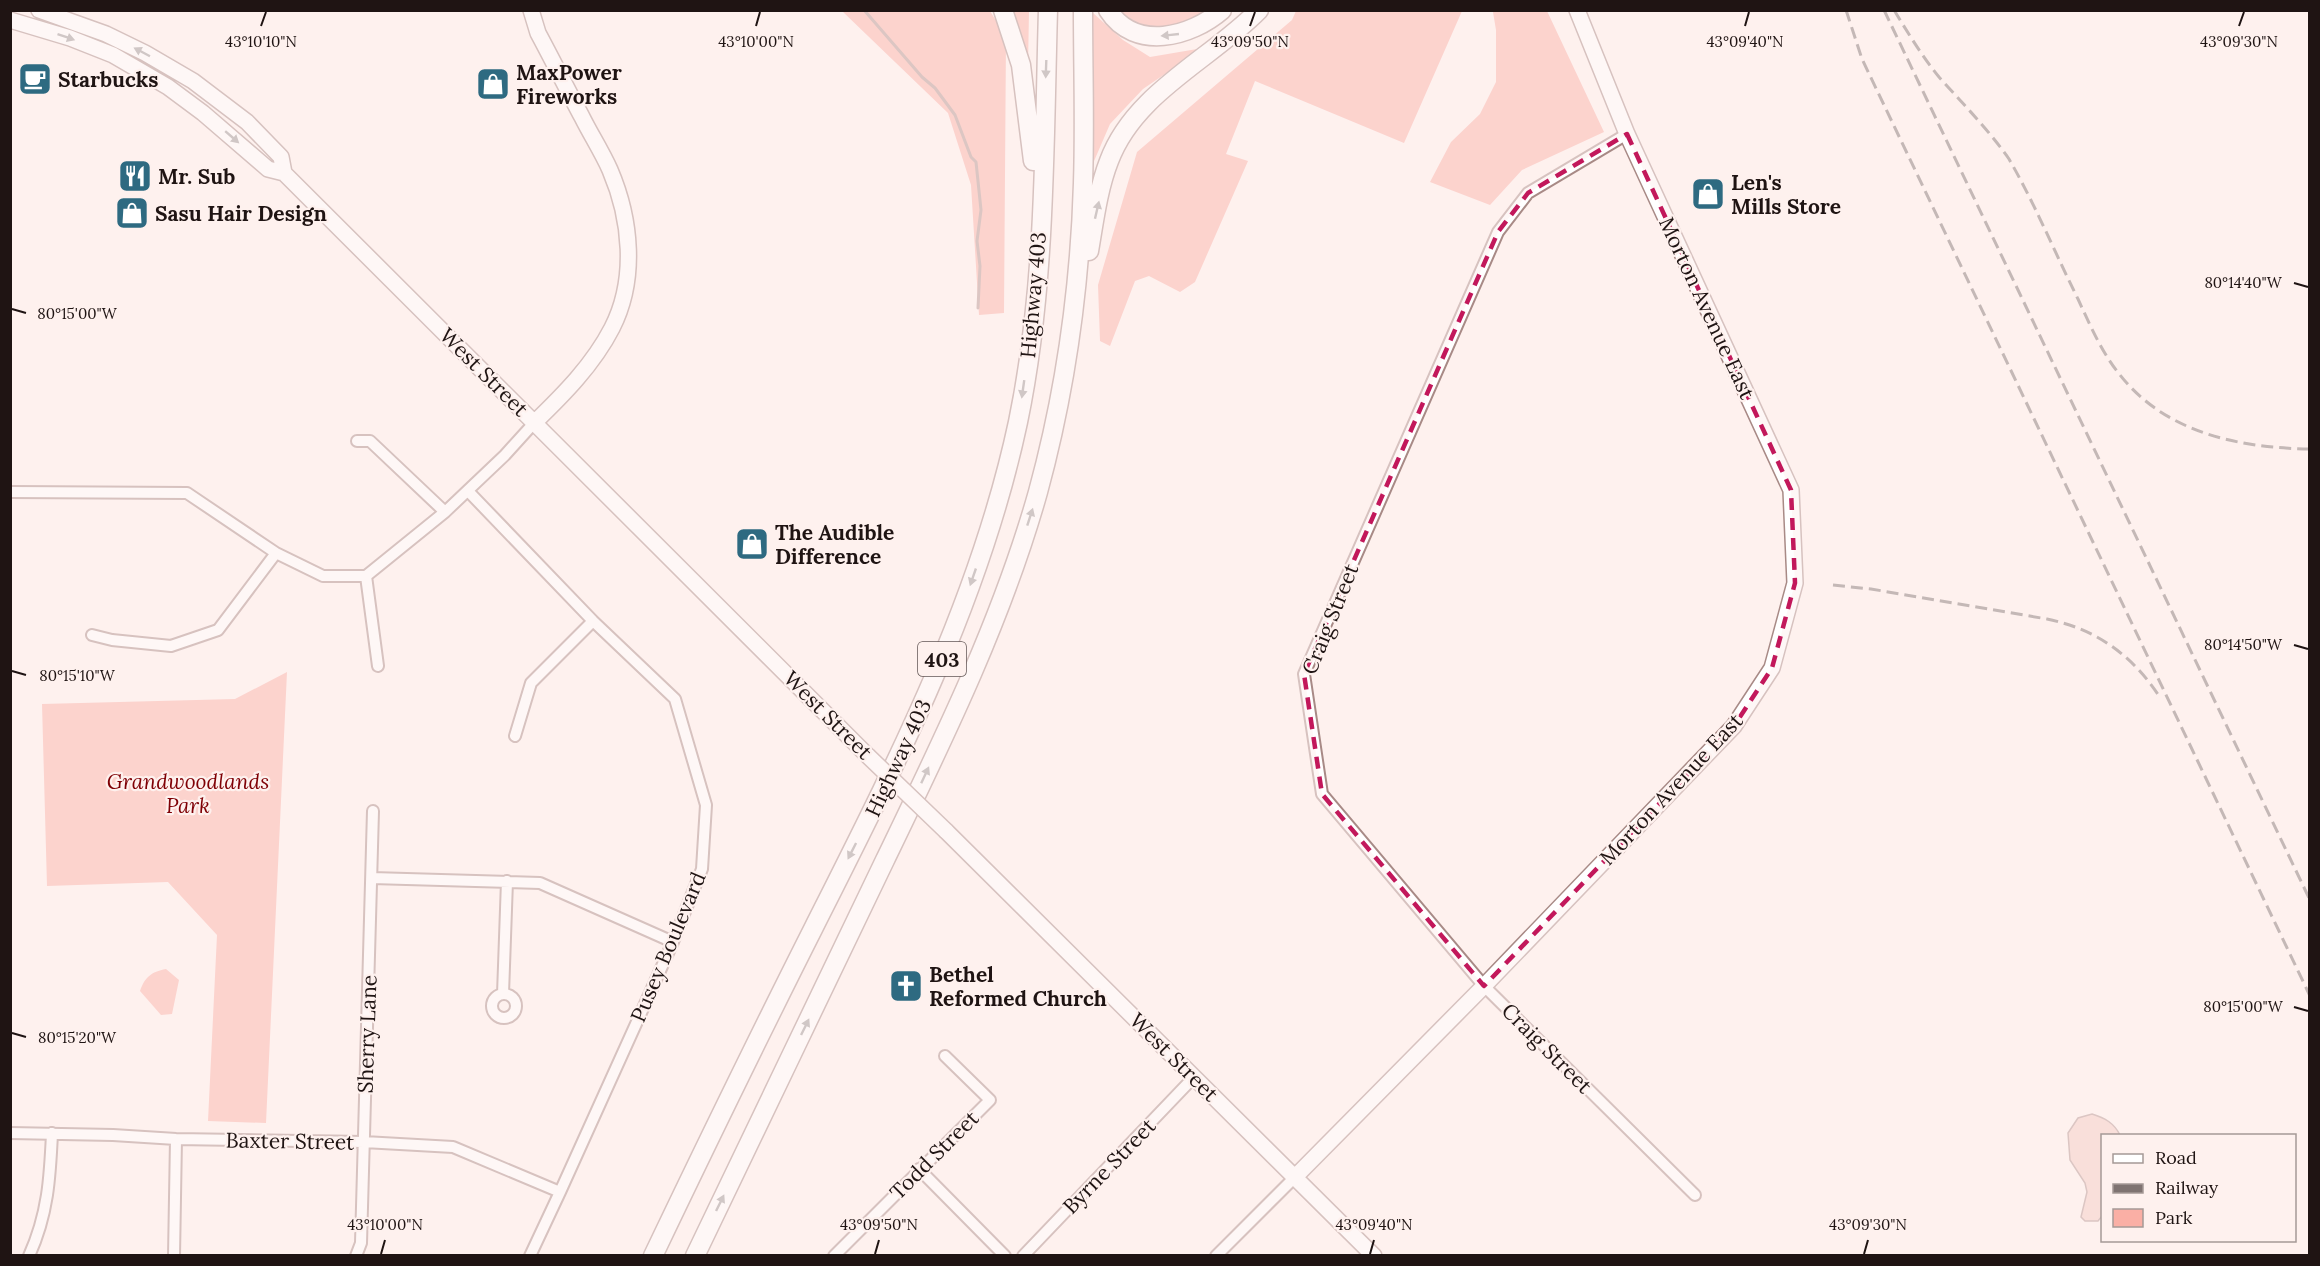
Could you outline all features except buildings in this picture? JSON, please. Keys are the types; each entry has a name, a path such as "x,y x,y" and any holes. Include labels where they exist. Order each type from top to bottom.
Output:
{"highway":[{"path":"1003,10 1021,65 1029,115 1033,150 1033,243 1038,268"},
{"name":"Highway 403","path":"653,1256 930,691 972,583 998,504 1018,419 1033,320 1038,268 1048,10"},
{"name":"Highway 403","path":"695,1256 917,793 1000,608 1043,471 1059,397 1073,307 1083,185 1083,10"},
{"path":"1108,10 1112,17 1134,31 1168,37 1203,25 1222,10"},
{"path":"1073,307 1083,280 1108,162 1118,142 1130,124 1157,94 1215,49 1259,10"}],"main road":[{"name":"West Street","path":"39,10 106,34 145,53 193,81 247,122 281,157 284,173"},
{"path":"531,10 538,33 610,170 622,205 627,231 628,256 628,276 622,303 612,329 585,369 562,396 534,423"},
{"name":"Morton Avenue East","path":"1295,1177 1484,986 1734,726 1772,668 1795,583 1791,490 1627,134 1577,10"},
{"name":"West Street","path":"10,20 70,38 113,55 168,87 268,169 284,173 868,756 1374,1256"}],"street":[{"name":"Craig Street","path":"1627,134 1528,193 1498,232 1304,674 1322,794 1484,986 1695,1195"},
{"path":"10,492 187,493 276,553 323,576 366,576 445,512 505,455 534,423"},
{"path":"357,441 370,441 445,512"},
{"name":"Pusey Boulevard","path":"468,490 593,621 675,699 706,805 702,869 561,1192 530,1256"},
{"path":"92,635 112,640 171,646 218,630 276,553"},
{"path":"366,576 378,666"},
{"path":"515,736 531,682 593,621"},
{"name":"Sherry Lane","path":"356,1256 361,1242 373,811"},
{"path":"372,878 540,883 672,942"},
{"path":"503,994 507,881"},
{"name":"Todd Street","path":"834,1256 990,1100 945,1056"},
{"name":"Byrne Street","path":"1023,1256 1194,1077"},
{"name":"Baxter Street","path":"10,1133 113,1134 176,1139 364,1142 453,1147 561,1192"},
{"path":"29,1256 43,1220 49,1191 52,1133"},
{"path":"174,1256 176,1139"},
{"path":"919,1169 1005,1256"},
{"path":"1216,1256 1295,1177"}],"highlighted area":[{"path":"1627,134 1791,490 1795,583 1772,668 1734,726 1484,986 1322,794 1304,674 1498,232 1528,193"}],"green space":[{"path":"842,11 990,11 1006,37 1004,313 979,315 971,185 948,113"},
{"path":"1007,11 1029,11 1028,66"},
{"path":"1120,11 1211,11 1176,29 1145,29"},
{"path":"1296,11 1462,11 1404,143 1255,81 1226,154 1248,161 1195,282 1180,292 1149,276 1135,281 1110,346 1100,341 1098,285 1137,152 1292,20"},
{"path":"1490,11 1547,11 1604,132 1522,170 1490,205 1430,182 1451,142 1480,114 1496,82 1496,30 1493,12"},
{"path":"1093,13 1123,40 1150,57 1203,48 1143,89 1110,124 1085,182"},
{"name":"Grandwoodlands Park","path":"287,672 266,1123 208,1121 217,935 168,882 47,886 42,704 235,699"},
{"path":"166,969 179,980 172,1014 161,1015 140,991 149,976"}],"shaded area":[{"path":"2092,1114 2101,1117 2115,1127 2119,1134 2101,1134 2101,1217 2098,1221 2085,1221 2081,1217 2087,1192 2085,1183 2070,1160 2068,1133 2078,1118"}],"waterway":[{"path":"864,10 922,77 935,88 955,115 971,157 976,162 981,210 977,241 980,266 978,308"}],"railway":[{"path":"1846,10 1862,59 2310,996"},
{"path":"1884,10 2310,900"},
{"path":"1894,10 1939,77 2009,159 2102,348 2120,375 2138,395 2159,411 2182,424 2206,433 2257,445 2310,449"},
{"path":"1833,585 1871,589 2065,623 2097,637 2125,656 2159,696"}],"place":[{"name":"Starbucks","path":"35,79"},
{"name":"MaxPower Fireworks","path":"493,84"},
{"name":"Mr. Sub","path":"135,176"},
{"name":"Len's Mills Store","path":"1708,194"},
{"name":"Sasu Hair Design","path":"132,213"},
{"name":"The Audible Difference","path":"752,544"},
{"name":"Bethel Reformed Church","path":"906,986"}]}
